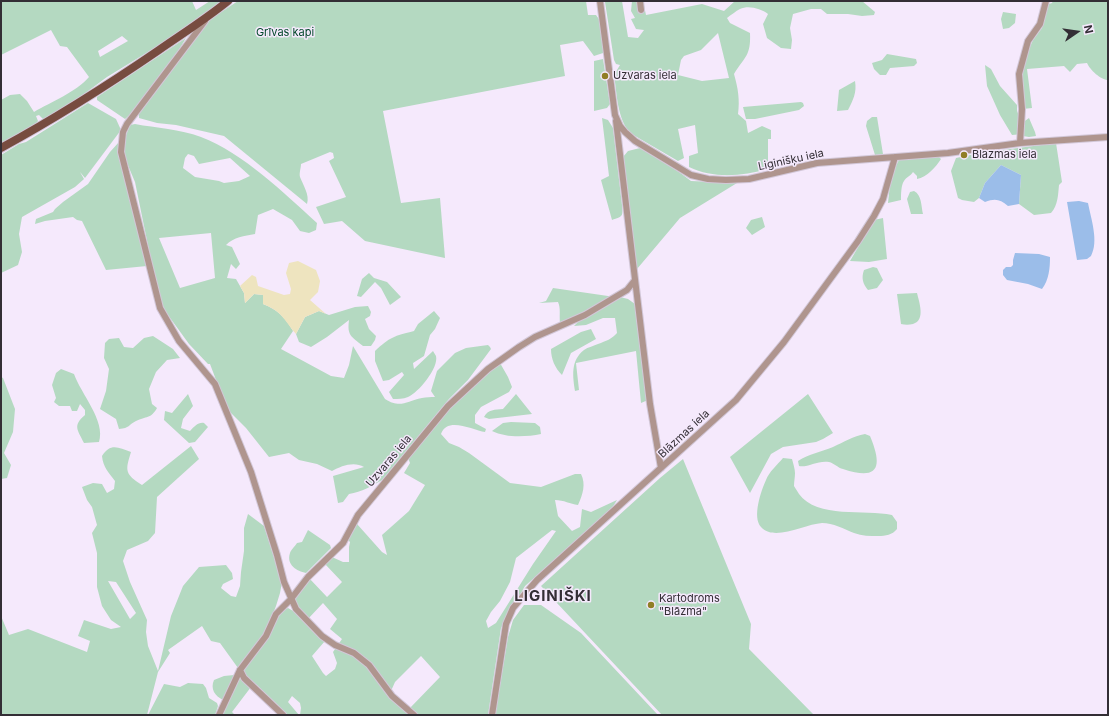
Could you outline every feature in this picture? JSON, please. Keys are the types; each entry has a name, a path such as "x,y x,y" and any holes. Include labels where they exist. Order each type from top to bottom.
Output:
{"main road":[{"path":"1,148 40,127 134,68 208,17 225,2"}],"street":[{"name":"Liginišķu iela","path":"600,1 615,115 620,126 635,141 691,175 708,179 749,179 817,163 948,153 1020,143 1108,137"},
{"path":"640,1 641,10"},
{"path":"1020,143 1022,109 1019,74 1028,41 1040,24 1046,1"},
{"path":"208,17 127,124 124,132 121,152 160,308 179,341 215,384 251,472 284,582 296,609 322,636 335,645 354,654 369,665 392,696 414,715"},
{"path":"615,115 650,404 661,468"},
{"name":"Blāzmas iela","path":"492,715 506,624 513,608 537,580 736,400 784,342 858,241 874,216 882,199 895,157"},
{"name":"Uzvaras iela","path":"219,715 240,670 266,636 276,614 291,599 308,577 343,543 358,515 374,494 448,406 488,369 519,346 585,315 627,290 634,280"},
{"path":"240,670 244,678 283,715"}],"green space":[{"path":"1,1 192,1 196,10 210,1 220,2 218,5 200,16 192,25 107,77 84,94 83,97 44,120 39,115 36,116 38,121 34,126 1,143 1,100 10,95 20,94 27,101 34,112 70,92 89,77 67,47 60,46 51,30 1,55","holes":["122,36 128,41 100,57 98,51"]},
{"name":"Grīvas kapi","path":"238,1 586,1 588,15 596,15 601,23 606,51 594,56 583,41 560,45 565,76 383,111 401,203 440,198 445,258 365,241 342,221 324,224 316,207 346,197 329,161 334,158 333,153 330,152 301,164 300,177 308,197 307,204 224,136 139,118 139,110 206,22"},
{"path":"622,1 628,37 638,38 644,30 636,29 631,19 635,18 631,11 632,1 643,1 646,15 702,4 724,11 735,1 862,1 875,12 874,15 862,16 827,14 821,9 811,9 793,14 790,28 792,40 791,49 781,48 767,38 763,24 768,14 762,11 755,8 744,8 727,18 730,23 750,33 748,51 734,74 737,84 739,104 738,114 746,121 748,133 762,126 771,130 771,139 768,139 768,169 738,175 718,175 689,167 689,156 698,153 695,125 678,129 684,158 678,161 630,133 626,127 622,120 618,106 614,75 620,65 616,64 614,60 605,2","holes":["718,33 729,78 702,81 678,75 681,60 684,56 701,50"]},
{"path":"1053,1 1108,1 1108,80 1105,80 1096,74 1087,63 1077,64 1070,72 1064,66 1027,69 1032,108 1023,109 1021,78 1026,56 1033,40 1042,28 1046,5 1052,3"},
{"path":"1003,12 1016,14 1015,23 1009,28 1003,29 1001,19"},
{"path":"186,38 172,61 130,115 125,119 97,100 97,97"},
{"path":"887,54 916,59 917,63 914,66 890,68 886,75 880,75 874,69 872,63 882,60"},
{"path":"603,59 610,104 607,108 594,111 594,61"},
{"path":"985,65 991,69 1000,86 1017,105 1017,111 1022,123 1029,118 1036,136 1029,137 1023,136 1023,134 1012,135 1000,115 987,86"},
{"path":"855,81 855,93 848,110 837,111 839,90"},
{"path":"801,102 804,106 799,110 755,119 746,119 743,107"},
{"path":"88,103 116,119 121,130 85,178 80,172 84,179 75,187 22,217 19,234 22,252 18,265 1,273 1,155 19,144 26,142"},
{"path":"872,117 877,117 883,154 875,155 866,126 867,121"},
{"path":"602,118 608,120 613,128 622,205 622,216 612,220 601,180 609,176"},
{"path":"135,124 185,132 217,144 247,163 291,199 317,223 316,230 309,233 300,231 292,220 273,209 258,215 255,234 243,236 229,242 226,245 232,247 240,264 236,269 231,264 227,278 236,279 244,293 245,303 254,294 263,295 263,304 281,314 293,331 281,349 331,376 344,378 349,365 353,346 385,399 400,404 416,399 435,397 431,391 437,371 455,353 466,348 488,345 490,347 491,349 468,380 449,399 382,480 371,487 349,494 343,502 338,503 333,476 364,467 352,464 332,471 317,464 299,460 289,453 269,457 246,428 227,409 210,364 208,364 189,344 160,304 135,182 124,156 125,138 130,125","holes":["188,154 194,156 199,164 230,158 250,176 239,181 224,183 195,177 183,168 185,158","211,233 215,278 180,288 159,238"]},
{"path":"119,142 147,266 106,270 82,221 73,217 35,224 36,219 53,212 63,202 88,184 110,152"},
{"path":"1056,143 1062,182 1059,185 1056,203 1051,213 1034,215 1019,204 1021,175 1001,165 985,183 979,198 974,202 958,198 951,171 956,158 980,153"},
{"path":"640,148 691,181 737,183 680,218 637,269 623,157 628,151"},
{"path":"938,156 941,159 928,174 917,179 917,176 913,172 905,180 902,187 901,200 888,203 891,175 899,160"},
{"path":"914,191 920,198 923,214 911,214 907,199 910,192"},
{"path":"762,217 765,227 752,235 746,228 751,220"},
{"path":"883,218 887,259 869,262 850,261 874,220"},
{"path":"873,267 877,268 883,280 877,288 868,290 863,281 863,273 864,270"},
{"path":"369,273 374,278 387,282 401,297 390,305 381,288 375,282 361,297 357,296 362,279"},
{"path":"553,288 611,297 573,319 560,323 560,310 558,302 539,303 546,301"},
{"path":"917,293 921,310 919,319 913,324 901,324 897,294"},
{"path":"620,297 628,299 635,304 648,400 641,403 636,351 576,363 579,390 575,391 574,364 576,359 586,349 609,340 617,333 615,318 603,318 586,325 574,326 578,322"},
{"path":"368,306 371,312 370,316 365,319 369,329 376,336 371,346 363,346 349,333 349,320 311,347 299,342 296,334 305,317 319,311 329,315 355,307"},
{"path":"434,311 440,318 435,329 430,335 424,356 413,363 414,369 433,351 436,356 434,367 427,380 412,395 404,398 393,399 389,392 404,375 402,372 389,380 383,381 375,361 375,351 393,338 414,331 418,324"},
{"path":"591,329 596,339 571,353 562,375 554,363 551,349 581,332"},
{"path":"153,336 173,349 180,358 167,360 156,372 149,389 152,404 157,408 155,412 123,429 119,429 116,419 100,409 106,391 109,369 104,358 105,343 109,339 119,338 124,347 133,348 144,338"},
{"path":"500,363 512,387 509,392 481,407 475,415 475,423 486,429 485,432 454,425 444,429 441,434 449,443 469,453 510,483 541,487 575,474 581,474 583,478 583,489 578,505 555,500 558,516 572,531 580,527 582,509 591,512 617,500 612,508 525,586 501,628 488,715 417,715 410,708 440,677 421,656 395,682 391,691 411,715 300,715 300,703 292,696 288,702 299,715 288,715 258,686 246,677 243,671 277,616 288,608 295,612 325,641 312,656 323,673 326,676 335,669 337,663 333,652 342,639 330,629 337,619 323,603 307,620 297,603 296,599 299,590 309,578 327,597 342,582 325,564 332,557 343,562 349,562 350,542 348,540 357,524 382,552 387,555 382,535 409,511 425,485 404,473 410,463 408,458 451,407","holes":["552,530 556,531 533,564 496,623 488,628 486,621 500,601 510,582 516,558"]},
{"path":"61,369 74,374 92,408 99,425 99,442 84,443 80,435 77,425 85,415 85,410 80,404 77,411 72,411 70,406 59,406 54,402 56,398 52,385 56,373"},
{"path":"1,377 3,378 15,409 13,432 4,453 11,465 7,478 1,479"},
{"path":"188,394 193,406 183,419 181,428 190,431 200,423 204,423 208,427 195,442 189,443 164,420 165,411 172,413"},
{"path":"516,394 532,414 489,419 484,417 490,411 503,409"},
{"path":"808,394 833,433 816,442 783,447 771,454 750,493 730,457"},
{"path":"503,423 535,423 540,427 541,434 516,436 503,435 492,431"},
{"path":"865,434 870,436 876,456 877,463 875,469 871,472 855,472 841,468 829,462 799,466 798,461 802,459"},
{"path":"191,446 199,459 157,497 155,533 148,541 127,550 123,561 130,582 147,620 146,632 148,646 158,671 171,616 183,586 199,567 226,565 232,573 233,579 223,584 221,588 231,596 236,597 240,586 244,551 244,528 248,514 264,526 282,582 276,606 265,634 238,668 220,643 211,641 202,626 168,650 170,653 158,672 147,715 1,715 1,616 9,635 28,629 87,652 90,641 78,636 84,620 111,629 121,627 111,620 102,606 97,587 97,553 92,533 97,525 92,507 87,500 82,487 93,483 102,484 107,493 114,489 115,481 105,467 102,456 108,449 115,447 131,452 127,468 129,475 142,485","holes":["108,581 116,582 136,613 130,619"]},
{"path":"783,458 792,459 795,471 794,486 807,502 817,507 842,512 881,513 892,515 897,522 897,529 891,534 866,536 834,525 822,523 782,533 767,531 758,523 758,504 767,477"},
{"name":"Kartodroms \"Blāzma\"","path":"683,459 751,624 749,649 814,715 662,715 541,586"},
{"path":"308,530 330,545 331,548 306,573 293,567 289,557 291,551 297,543 302,542"},
{"path":"524,605 541,605 581,633 658,715 495,715 508,637 513,620"},
{"path":"240,673 251,687 232,712 235,715 223,715"},
{"path":"234,675 223,700 214,692 214,680 224,676"},
{"path":"188,683 203,684 209,698 217,703 218,706 215,715 148,715 164,684 180,687"}],"sand":[{"path":"298,261 316,270 320,281 318,292 310,300 326,314 319,311 305,317 296,334 279,313 263,304 263,295 254,294 245,303 244,293 240,286 252,275 256,277 258,286 284,295 290,294 291,289 286,273 289,263"}],"water":[{"path":"1001,165 1021,175 1019,204 1008,206 997,200 985,202 979,198 985,183"},
{"path":"1079,201 1088,203 1094,230 1094,244 1091,256 1087,259 1077,260 1067,202"},
{"path":"1015,253 1039,254 1050,257 1048,278 1042,289 1028,284 1007,280 1003,275 1003,270 1006,267 1011,267 1013,265"}],"place":[{"name":"Uzvaras iela","path":"605,76"},
{"name":"Blazmas iela","path":"964,155"},
{"name":"Kartodroms \"Blāzma\"","path":"651,605"}],"district":[{"name":"LIGINIŠKI","path":"553,596"}]}
